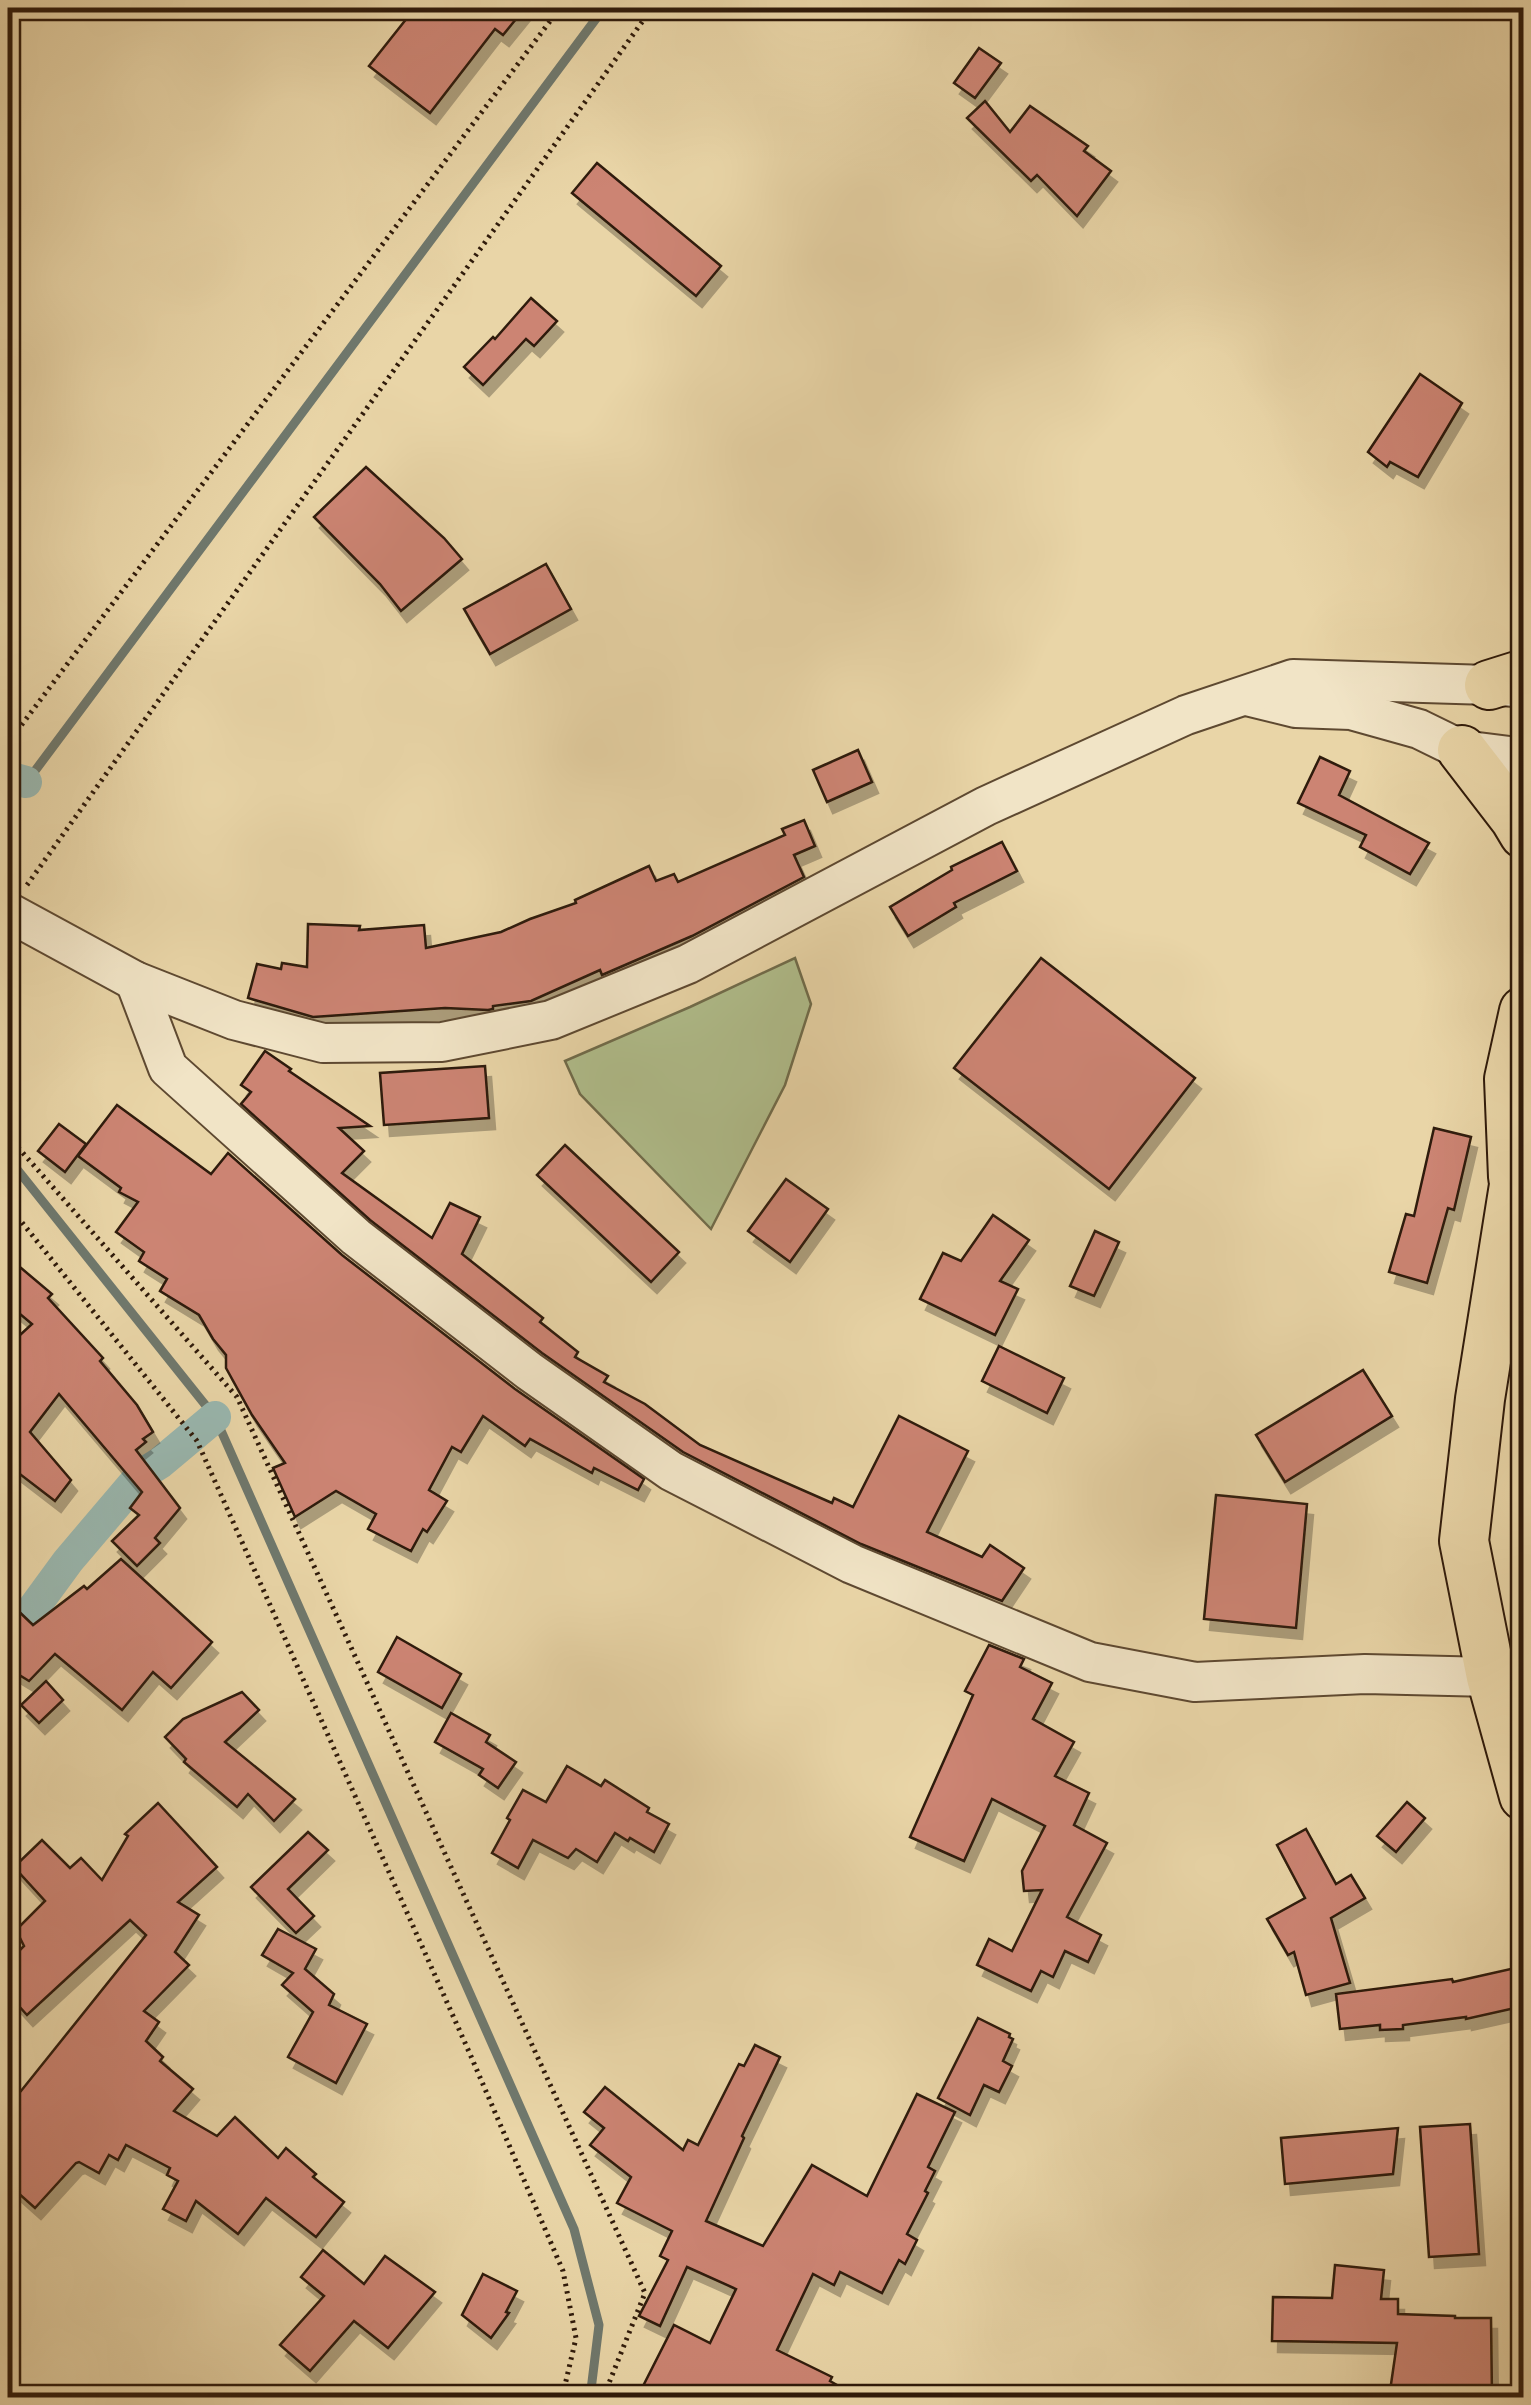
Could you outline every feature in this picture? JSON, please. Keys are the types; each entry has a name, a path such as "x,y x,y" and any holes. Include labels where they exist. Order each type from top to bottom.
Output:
{"main road":[{"path":"1462,750 1524,834"},
{"path":"1524,1011 1509,1078 1518,1165 1480,1399 1464,1542 1491,1677 1524,1796"}],"street":[{"path":"8,912 135,981 234,1020 323,1042 442,1042 551,1020 688,964 986,806 1186,715 1292,679 1512,682"},
{"path":"1247,696 1296,708 1351,710 1419,729 1462,750 1524,758"},
{"path":"135,981 168,1068 356,1236 529,1371 671,1471 803,1539 852,1564 1090,1662 1194,1682 1365,1674 1491,1677"}],"path":[{"path":"8,742 560,8"},
{"path":"8,912 652,8"},
{"path":"8,1136 238,1397 646,2293 602,2398"},
{"path":"8,1205 197,1441 563,2270 576,2338 562,2398"}],"green space":[{"path":"795,958 811,1004 785,1085 711,1229 580,1094 565,1061"}],"building":[{"path":"415,8 525,8 503,35 495,29 430,113 369,66"},
{"path":"979,48 1001,63 975,98 954,83"},
{"path":"985,101 1010,132 1030,106 1088,146 1084,151 1111,171 1077,216 1037,175 1031,181 967,118"},
{"path":"597,163 721,266 696,296 572,193"},
{"path":"531,298 557,321 534,346 526,339 483,385 464,367"},
{"path":"1420,374 1462,403 1418,477 1390,462 1387,467 1368,452"},
{"path":"366,467 462,559 401,611 314,517"},
{"path":"546,564 571,609 490,654 464,609"},
{"path":"858,750 872,782 827,802 813,770"},
{"path":"1320,757 1350,771 1339,795 1429,843 1410,874 1360,847 1366,835 1298,803"},
{"path":"804,820 815,846 794,855 804,877 692,936 531,1001 488,1010 445,1008 313,1017 248,998 257,964 281,969 282,963 307,967 308,924 360,926 359,930 424,925 426,948 501,932 576,903 575,900 649,866 656,881 674,874 678,882 785,835 782,829"},
{"path":"1002,842 1017,871 954,903 956,907 908,936 890,907 952,870 951,867"},
{"path":"1041,958 1195,1078 1109,1189 954,1068"},
{"path":"265,1051 370,1126 339,1128 364,1151 342,1173 432,1238 450,1203 480,1217 462,1254 543,1318 540,1322 578,1352 575,1357 608,1376 604,1382 645,1404 700,1445 832,1503 834,1498 853,1507 899,1416 968,1451 927,1532 982,1557 990,1545 1024,1568 1002,1601 861,1544 683,1452 542,1353 370,1220 241,1104 251,1092 241,1085"},
{"path":"485,1066 489,1118 384,1125 380,1073"},
{"path":"117,1105 211,1174 228,1153 342,1255 515,1389 644,1479 638,1490 594,1468 592,1473 530,1439 525,1446 483,1416 461,1452 452,1447 429,1490 447,1501 427,1532 423,1529 411,1551 368,1529 376,1514 336,1491 295,1517 273,1468 285,1463 226,1368 226,1355 199,1315 160,1291 167,1279 139,1261 144,1252 116,1232 138,1202 119,1192 121,1188 78,1156"},
{"path":"59,1124 86,1144 65,1172 38,1151"},
{"path":"1434,1128 1471,1137 1454,1210 1448,1208 1427,1283 1389,1272 1406,1214 1414,1216"},
{"path":"565,1145 679,1252 651,1282 537,1175"},
{"path":"786,1179 828,1209 790,1262 748,1231"},
{"path":"993,1215 1029,1240 1000,1281 1018,1289 995,1335 920,1299 943,1253 961,1261"},
{"path":"1095,1231 1119,1242 1094,1296 1070,1286"},
{"path":"8,1257 52,1294 48,1298 103,1358 100,1361 137,1405 153,1432 136,1450 180,1508 155,1538 160,1543 137,1566 112,1541 139,1515 130,1508 142,1492 59,1394 30,1432 71,1480 55,1501 8,1465 8,1346 32,1324 8,1304"},
{"path":"999,1346 1064,1378 1047,1413 982,1381"},
{"path":"1363,1370 1392,1416 1285,1482 1256,1435"},
{"path":"1216,1495 1307,1504 1296,1628 1204,1619"},
{"path":"121,1559 212,1642 171,1688 153,1672 122,1710 55,1654 29,1681 8,1668 8,1601 33,1625 84,1586 87,1589"},
{"path":"397,1637 461,1674 442,1708 378,1672"},
{"path":"989,1645 1024,1659 1020,1667 1052,1683 1033,1719 1074,1742 1055,1776 1089,1793 1074,1825 1107,1843 1067,1917 1101,1935 1088,1962 1065,1951 1053,1977 1041,1971 1031,1991 977,1965 989,1939 1012,1951 1042,1890 1024,1891 1022,1871 1045,1826 992,1799 964,1861 910,1837 973,1695 965,1691"},
{"path":"46,1681 63,1700 39,1723 21,1705"},
{"path":"242,1692 259,1710 225,1742 295,1799 274,1821 248,1794 237,1807 184,1762 186,1759 165,1737 183,1719"},
{"path":"451,1713 490,1735 486,1742 516,1762 498,1788 479,1775 483,1769 435,1742"},
{"path":"567,1766 601,1786 605,1780 669,1824 654,1852 615,1833 597,1862 576,1849 568,1858 533,1840 518,1868 492,1853 523,1790 546,1802"},
{"path":"1407,1802 1425,1818 1396,1852 1377,1836"},
{"path":"158,1803 217,1867 178,1902 199,1915 175,1952 189,1965 144,2011 159,2022 146,2041 163,2057 160,2061 193,2089 174,2111 217,2136 235,2117 278,2158 286,2148 344,2202 316,2237 266,2198 238,2234 196,2201 186,2221 163,2209 178,2181 167,2175 170,2168 126,2145 118,2160 109,2155 99,2173 76,2163 35,2208 8,2184 8,2084 21,2091 146,1935 130,1920 27,2015 8,1994 8,1962 24,1946 16,1930 45,1901 14,1867 42,1840 70,1868 81,1858 102,1880 128,1836 125,1834"},
{"path":"1306,1829 1336,1884 1351,1875 1365,1898 1331,1918 1350,1983 1306,1995 1294,1952 1288,1955 1267,1919 1305,1898 1277,1845"},
{"path":"308,1832 328,1850 288,1889 314,1916 296,1933 251,1887"},
{"path":"278,1929 316,1949 305,1969 334,1994 329,2005 367,2024 336,2083 288,2057 313,2012 282,1985 293,1973 262,1955"},
{"path":"1524,1966 1524,2006 1466,2019 1403,2025 1403,2029 1380,2030 1380,2025 1340,2029 1336,1994 1452,1979 1453,1982"},
{"path":"978,2018 1010,2034 1013,2039 1003,2061 1012,2066 999,2092 984,2085 970,2115 938,2098"},
{"path":"755,2045 780,2057 706,2221 763,2246 812,2165 867,2196 917,2094 955,2112 928,2167 935,2171 907,2234 917,2240 905,2264 899,2260 882,2293 840,2272 834,2285 813,2274 777,2350 832,2377 830,2381 860,2398 637,2398 674,2325 710,2343 736,2289 687,2267 660,2326 639,2316 668,2260 660,2256 672,2231 617,2203 631,2177 590,2145 604,2128 584,2112 605,2087 683,2150 688,2140 698,2145 739,2064 744,2066"},
{"path":"1470,2124 1479,2254 1429,2257 1420,2127"},
{"path":"1398,2128 1393,2174 1285,2184 1281,2138"},
{"path":"323,2250 364,2284 385,2256 435,2292 388,2348 354,2321 310,2371 280,2345 324,2296 301,2277"},
{"path":"1335,2265 1384,2270 1381,2299 1398,2299 1398,2314 1491,2318 1492,2398 1389,2398 1397,2343 1272,2341 1273,2297 1332,2298"},
{"path":"483,2274 517,2291 506,2312 509,2313 491,2338 462,2315"}],"waterway":[{"path":"8,807 604,8"},
{"path":"8,777 26,782"},
{"path":"8,1158 215,1417 574,2229 599,2325 590,2398"},
{"path":"8,1643 68,1561 141,1475 215,1417"}]}
